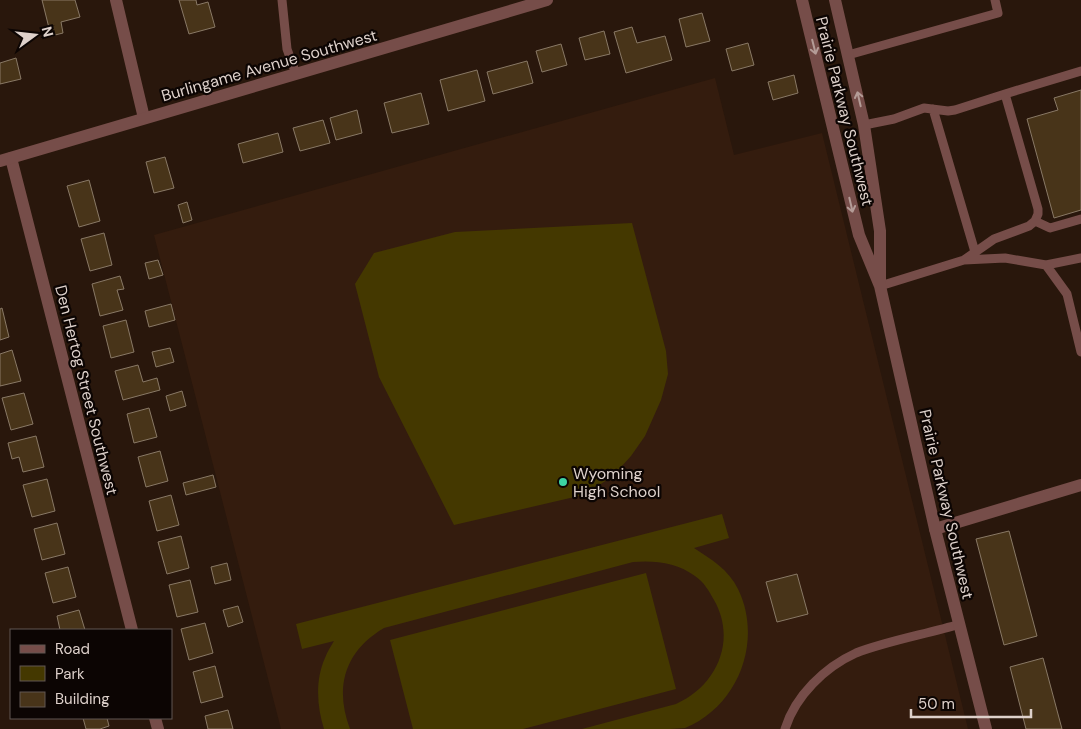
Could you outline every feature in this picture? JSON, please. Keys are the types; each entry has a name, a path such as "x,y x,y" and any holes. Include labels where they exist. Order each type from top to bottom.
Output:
{"street":[{"path":"116,0 144,118"},
{"name":"Burlingame Avenue Southwest","path":"5,159 548,0"},
{"name":"Prairie Parkway Southwest","path":"802,0 859,235 880,286 935,529 986,729"},
{"name":"Prairie Parkway Southwest","path":"835,0 864,125 880,232 880,286"},
{"name":"Den Hertog Street Southwest","path":"5,159 132,629"},
{"path":"935,529 1081,485"}],"lane":[{"path":"282,0 287,49 296,74"},
{"path":"848,55 998,12 994,0"},
{"path":"864,125 894,119 921,109 952,111 1081,71"},
{"path":"964,260 994,239 1029,226 1035,221 1038,214 1005,94"},
{"path":"932,109 975,252"},
{"path":"1035,221 1050,228 1081,219"},
{"path":"880,286 964,260 1005,258 1046,265 1081,258"},
{"path":"1046,265 1067,294 1081,352"},
{"path":"785,729 794,708 802,696 821,677 848,657 865,650 960,624"}],"shaded area":[{"name":"Wyoming High School","path":"715,78 734,155 822,133 968,729 281,729 154,235"}],"green space":[{"path":"632,223 666,351 668,374 661,400 645,436 631,456 612,477 583,495 454,525 379,377 355,284 374,253 455,232"},
{"path":"722,514 729,538 694,548 725,571 734,582 745,609 748,629 746,650 741,669 732,688 720,704 704,718 685,728 582,729 676,704 702,686 712,674 719,660 723,646 724,631 721,615 704,584 698,578 674,565 641,561 384,628 360,648 346,671 343,699 350,729 324,729 320,712 318,684 322,666 334,641 302,649 296,624"},
{"path":"646,573 676,689 523,729 413,729 390,640"}],"building":[{"path":"42,0 75,0 80,17 61,22 63,33 51,36"},
{"path":"179,0 196,0 197,5 208,2 215,27 189,34"},
{"path":"702,13 710,41 686,47 679,19"},
{"path":"632,27 637,43 665,36 672,60 626,73 614,32"},
{"path":"604,31 610,54 585,60 579,38"},
{"path":"748,43 754,65 732,71 726,49"},
{"path":"561,44 567,65 542,72 536,51"},
{"path":"16,58 21,79 0,84 0,63"},
{"path":"527,61 533,83 493,94 487,72"},
{"path":"477,70 485,101 448,111 440,80"},
{"path":"794,75 798,93 773,100 768,82"},
{"path":"1081,90 1081,210 1054,218 1027,119 1058,110 1054,98"},
{"path":"421,93 429,124 392,133 384,103"},
{"path":"357,110 362,133 336,140 330,118"},
{"path":"323,120 330,143 300,151 293,128"},
{"path":"278,133 283,152 243,163 238,144"},
{"path":"165,157 174,188 154,193 146,162"},
{"path":"89,180 100,221 79,227 67,186"},
{"path":"187,202 192,220 183,223 178,205"},
{"path":"104,233 112,265 90,271 81,239"},
{"path":"158,260 163,275 149,279 145,263"},
{"path":"120,276 124,289 117,290 123,310 100,316 92,284"},
{"path":"171,304 175,320 149,327 145,311"},
{"path":"2,308 9,337 0,340 0,309"},
{"path":"126,320 134,352 111,358 103,326"},
{"path":"170,348 174,362 156,367 152,352"},
{"path":"12,350 21,381 0,386 0,354"},
{"path":"138,365 143,382 157,378 160,390 123,400 115,371"},
{"path":"182,391 186,406 170,411 166,396"},
{"path":"24,393 33,424 11,430 2,398"},
{"path":"149,408 157,437 134,443 127,414"},
{"path":"36,436 44,467 23,472 19,457 12,459 8,443"},
{"path":"160,451 168,481 146,487 138,457"},
{"path":"213,475 216,487 186,495 183,483"},
{"path":"47,479 55,511 32,517 23,485"},
{"path":"171,495 179,525 157,531 149,501"},
{"path":"57,523 65,554 42,560 34,529"},
{"path":"1009,531 1037,636 1004,645 976,539"},
{"path":"181,536 189,568 167,574 158,542"},
{"path":"227,563 231,580 215,584 211,567"},
{"path":"68,567 76,597 53,603 45,573"},
{"path":"797,574 808,614 777,622 766,582"},
{"path":"190,580 198,612 177,617 169,585"},
{"path":"238,606 243,622 228,627 223,610"},
{"path":"79,610 85,629 60,629 57,616"},
{"path":"205,623 213,653 189,660 181,629"},
{"path":"1043,658 1062,729 1026,729 1010,667"},
{"path":"215,666 223,697 201,703 193,672"},
{"path":"228,710 233,729 208,729 205,716"},
{"path":"83,719 107,719 109,726 100,729 86,729"}],"place":[{"name":"Wyoming High School","path":"563,482"}]}
